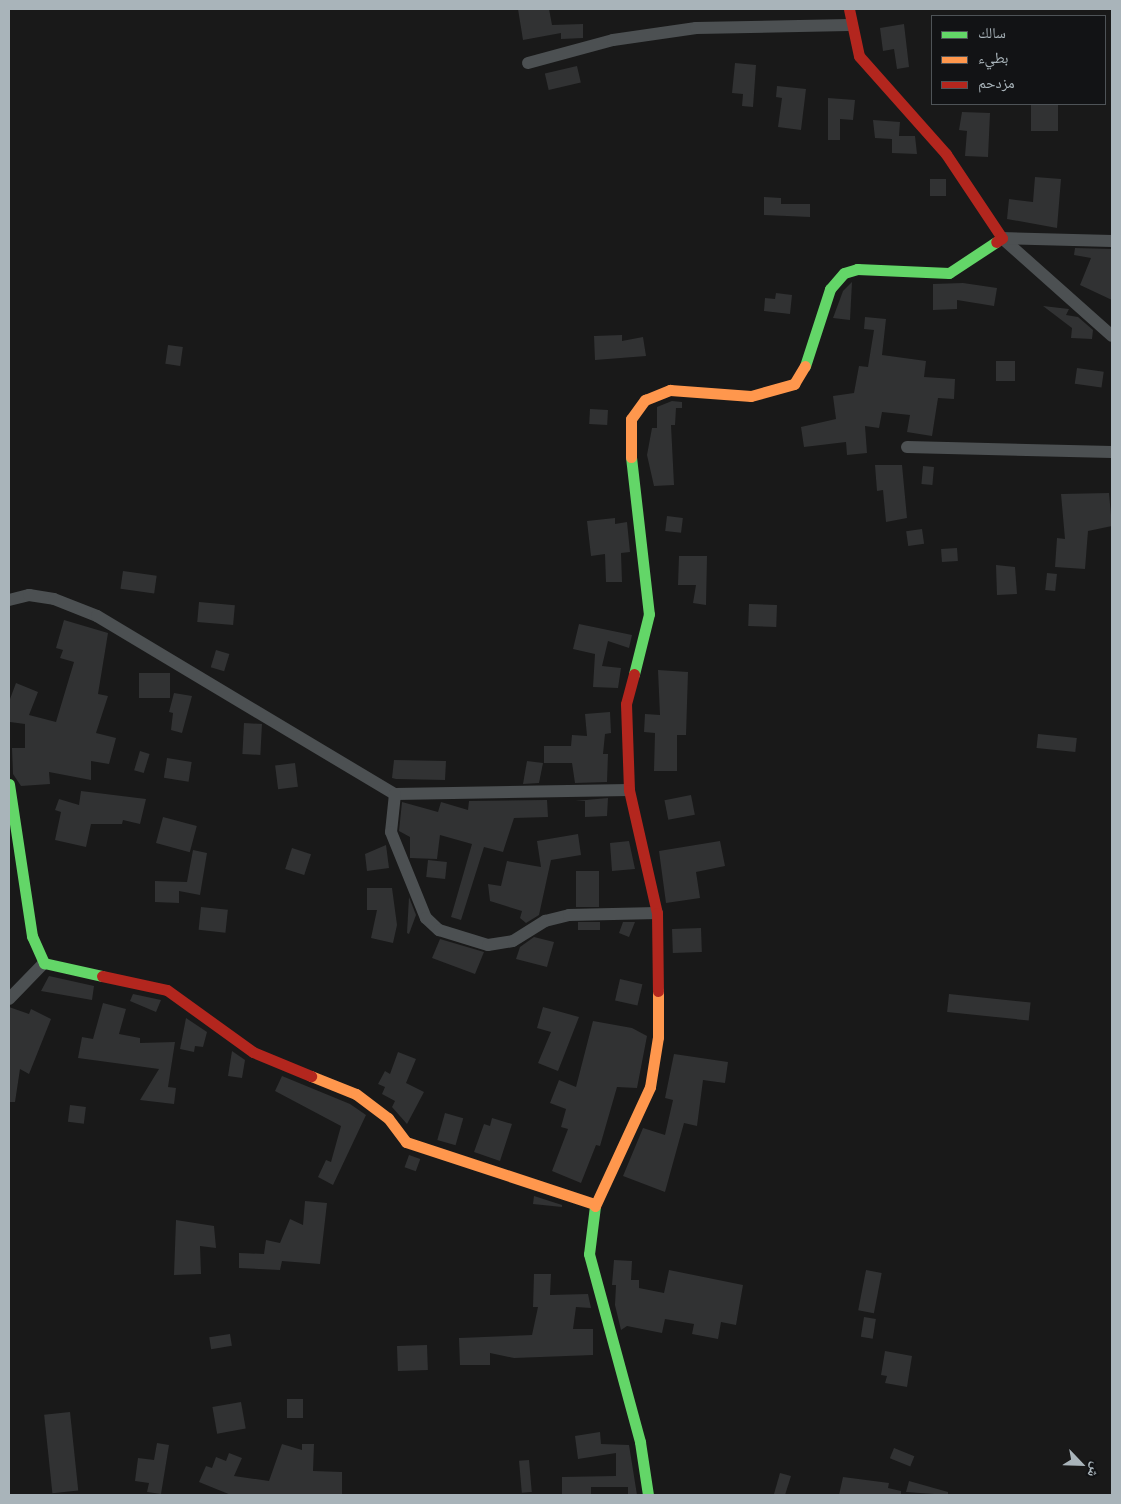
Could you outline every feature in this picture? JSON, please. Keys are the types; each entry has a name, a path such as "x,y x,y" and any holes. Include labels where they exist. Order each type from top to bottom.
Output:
{"street":[{"path":"849,9 849,25 858,56 946,154 1002,238 1112,336"},
{"path":"528,63 613,40 696,28 849,25"},
{"path":"648,1495 640,1442 589,1254 595,1204 650,1087 658,1037 657,913 629,790 626,704 649,614 628,434 631,419 645,400 670,390 751,396 794,384 805,367 830,289 844,273 857,269 949,273 1002,238 1112,241"},
{"path":"907,447 1112,452"},
{"path":"9,600 29,595 54,599 97,616 395,794 629,790"},
{"path":"9,784 32,936 44,962"},
{"path":"395,794 391,832 426,918 439,930 488,945 513,941 545,921 569,915 657,913"},
{"path":"9,999 44,962"},
{"path":"44,962 166,990 252,1052 356,1094 388,1118 406,1142 595,1204"}],"building":[{"path":"518,9 549,9 552,25 583,24 583,38 561,39 561,33 523,40"},
{"path":"904,24 909,67 897,69 894,49 883,51 880,28"},
{"path":"735,63 756,65 753,107 742,106 743,94 732,93"},
{"path":"577,66 581,83 549,90 545,73"},
{"path":"777,86 806,89 801,130 778,127 782,98 776,97"},
{"path":"828,98 855,100 853,120 840,119 840,140 828,140"},
{"path":"1031,105 1058,105 1058,131 1031,131"},
{"path":"962,112 990,113 988,157 965,156 967,131 959,130"},
{"path":"873,120 900,122 899,136 915,136 917,154 892,153 892,139 875,138"},
{"path":"1035,177 1061,179 1057,228 1007,219 1009,199 1033,202"},
{"path":"930,179 946,179 946,196 930,196"},
{"path":"764,197 781,198 781,204 810,204 810,217 764,215"},
{"path":"1075,248 1112,249 1112,300 1080,285 1091,258 1074,255"},
{"path":"852,282 850,320 833,318 843,291"},
{"path":"963,283 997,288 994,306 957,300 957,309 933,310 933,284"},
{"path":"776,293 792,295 790,314 764,311 765,298 775,299"},
{"path":"1043,306 1069,309 1066,315 1078,317 1093,330 1092,339 1071,338 1072,328"},
{"path":"865,317 886,319 882,355 926,361 924,377 955,379 954,399 938,398 932,436 907,432 910,415 882,412 879,428 865,426 867,453 847,455 846,442 804,447 801,427 836,419 833,396 854,393 859,366 868,367 874,330 864,329"},
{"path":"622,335 622,341 643,337 646,356 595,360 594,336"},
{"path":"168,345 183,347 180,366 165,364"},
{"path":"996,361 1015,361 1015,381 996,381"},
{"path":"1077,368 1104,372 1102,388 1075,384"},
{"path":"672,401 682,402 682,408 676,408 675,425 671,425 674,485 654,486 647,455 652,428 657,428 657,407"},
{"path":"590,409 608,410 607,425 589,424"},
{"path":"875,465 902,465 907,518 886,522 883,490 877,491"},
{"path":"923,466 934,467 932,485 921,484"},
{"path":"1109,493 1112,526 1088,531 1085,569 1055,567 1057,538 1065,539 1061,494"},
{"path":"667,516 683,518 681,533 665,531"},
{"path":"615,518 615,524 627,522 630,552 621,553 622,582 606,582 605,554 591,556 587,521"},
{"path":"922,529 924,544 908,546 906,531"},
{"path":"957,548 958,561 942,562 941,549"},
{"path":"679,556 707,556 706,605 693,603 696,585 678,585"},
{"path":"996,565 1015,567 1017,594 997,595"},
{"path":"123,571 157,576 154,594 120,589"},
{"path":"1047,573 1057,574 1055,591 1045,590"},
{"path":"199,602 235,605 233,625 197,622"},
{"path":"749,604 777,605 776,627 748,626"},
{"path":"64,620 108,633 98,694 108,696 96,733 116,738 109,764 91,761 91,780 49,772 50,784 21,786 13,774 12,748 25,748 25,724 10,722 10,699 16,683 38,692 29,715 56,722 74,662 60,658 63,650 56,648"},
{"path":"579,624 632,635 629,648 608,641 602,666 621,668 618,688 593,687 595,654 573,649"},
{"path":"216,650 229,654 224,671 211,667"},
{"path":"658,670 688,672 686,735 677,735 677,771 654,771 655,733 644,732 645,714 660,715"},
{"path":"139,673 170,673 170,698 139,698"},
{"path":"174,693 192,696 182,733 171,730 173,713 169,712"},
{"path":"610,712 611,733 605,734 603,754 608,754 607,782 575,783 572,763 544,763 544,746 571,746 572,735 587,736 585,714"},
{"path":"244,723 262,724 260,755 242,754"},
{"path":"1038,734 1077,738 1075,752 1037,748"},
{"path":"140,751 150,754 144,773 134,770"},
{"path":"167,758 192,762 189,782 164,778"},
{"path":"394,760 446,761 445,780 392,778"},
{"path":"527,761 543,763 539,783 523,784"},
{"path":"295,763 298,787 278,789 275,765"},
{"path":"81,791 146,799 140,824 123,820 122,824 91,824 86,847 55,840 61,812 55,810 59,799 79,805"},
{"path":"691,795 695,815 668,820 664,800"},
{"path":"608,798 607,816 585,817 585,801 575,801"},
{"path":"547,800 548,817 514,818 503,852 484,847 461,920 451,917 472,844 440,835 437,859 410,858 410,837 399,831 402,802 438,812 441,802 468,810 469,801"},
{"path":"163,817 197,826 190,852 156,843"},
{"path":"578,834 581,855 551,860 539,915 526,923 520,918 522,911 490,901 488,884 501,886 507,861 541,867 537,841"},
{"path":"629,841 635,869 612,871 610,843"},
{"path":"720,841 725,866 696,872 700,898 666,903 659,851"},
{"path":"386,845 389,868 367,871 365,854"},
{"path":"292,848 311,854 304,875 285,869"},
{"path":"193,850 207,853 200,895 179,891 179,903 155,902 155,881 187,882"},
{"path":"428,860 447,862 445,879 426,877"},
{"path":"576,871 599,871 599,907 576,907"},
{"path":"367,888 392,888 397,925 393,943 371,938 377,910 367,910"},
{"path":"409,897 416,915 409,934 407,933"},
{"path":"201,907 228,910 225,933 199,930"},
{"path":"578,922 600,922 600,930 578,930"},
{"path":"623,922 635,922 629,937 619,933"},
{"path":"701,928 702,952 673,953 672,929"},
{"path":"534,937 554,942 547,967 516,959 520,947"},
{"path":"440,939 484,952 475,974 432,958"},
{"path":"49,976 94,986 92,1000 41,991"},
{"path":"620,979 642,984 637,1006 615,1000"},
{"path":"133,994 161,1000 156,1012 130,1001"},
{"path":"949,994 1031,1003 1029,1020 947,1012"},
{"path":"103,1003 126,1009 119,1034 140,1038 140,1043 175,1042 168,1087 176,1088 174,1104 140,1100 159,1069 78,1058 82,1037 93,1039"},
{"path":"9,1007 29,1014 31,1009 51,1019 29,1074 20,1069 15,1102 9,1102"},
{"path":"543,1007 579,1017 558,1071 538,1063 551,1032 537,1028"},
{"path":"186,1018 207,1032 203,1047 195,1046 194,1052 180,1049"},
{"path":"593,1021 632,1028 647,1036 637,1088 617,1087 600,1146 596,1145 581,1183 552,1171 568,1129 561,1127 566,1109 550,1103 559,1080 576,1087"},
{"path":"232,1051 245,1060 242,1078 228,1076"},
{"path":"398,1052 416,1059 406,1083 424,1092 407,1124 392,1107 395,1101 382,1094 385,1087 378,1084 385,1071 390,1074"},
{"path":"674,1054 728,1062 725,1083 703,1080 697,1126 684,1123 665,1192 623,1176 643,1128 665,1135 673,1100 665,1098"},
{"path":"282,1076 350,1104 366,1115 333,1185 318,1177 326,1160 331,1162 341,1126 275,1091"},
{"path":"70,1105 86,1107 84,1124 68,1122"},
{"path":"445,1113 463,1118 456,1145 437,1140"},
{"path":"492,1118 512,1124 500,1161 474,1152 484,1124 490,1126"},
{"path":"409,1155 420,1159 416,1171 405,1167"},
{"path":"534,1196 562,1205 562,1207 533,1204"},
{"path":"305,1201 327,1203 320,1264 282,1261 280,1270 239,1268 239,1253 264,1254 266,1240 280,1243 290,1219 303,1225"},
{"path":"176,1220 214,1226 216,1248 200,1246 201,1274 174,1275"},
{"path":"614,1260 632,1261 631,1280 639,1280 639,1288 664,1293 669,1270 743,1285 736,1325 721,1322 718,1339 692,1334 694,1324 665,1319 662,1333 627,1326 621,1330 615,1305 616,1285 612,1285"},
{"path":"866,1270 882,1273 874,1313 858,1310"},
{"path":"534,1274 551,1274 550,1295 588,1294 591,1308 576,1307 573,1329 593,1329 593,1355 514,1358 490,1353 490,1365 460,1365 459,1338 532,1335 538,1307 533,1307"},
{"path":"864,1317 876,1319 873,1339 861,1337"},
{"path":"230,1334 232,1346 211,1349 209,1337"},
{"path":"427,1345 428,1370 398,1371 397,1346"},
{"path":"885,1351 912,1356 907,1387 885,1383 887,1376 881,1375"},
{"path":"287,1399 303,1399 303,1418 287,1418"},
{"path":"241,1402 246,1429 217,1434 212,1407"},
{"path":"70,1412 78,1491 52,1493 44,1415"},
{"path":"600,1432 601,1444 629,1445 637,1495 628,1495 628,1487 591,1487 591,1495 562,1495 562,1477 616,1476 616,1453 578,1459 575,1436"},
{"path":"157,1443 169,1445 161,1494 147,1492 149,1483 135,1481 138,1458 154,1460"},
{"path":"282,1444 302,1450 302,1444 314,1444 313,1471 342,1472 342,1495 231,1495 199,1482 206,1466 212,1468 216,1457 226,1461 229,1453 242,1458 234,1476 269,1481"},
{"path":"894,1448 914,1456 910,1466 890,1458"},
{"path":"529,1460 532,1492 522,1493 519,1461"},
{"path":"780,1473 791,1476 785,1495 774,1494"},
{"path":"843,1477 889,1483 888,1488 901,1491 901,1495 839,1495"},
{"path":"909,1481 948,1492 948,1495 906,1492"}],"traffic: fast":[{"path":"805,366 830,289 844,273 857,269 949,273 996,242"},
{"path":"631,457 649,614 634,674"},
{"path":"9,784 32,936 44,963 102,976"},
{"path":"595,1206 589,1254 640,1442 648,1495"}],"traffic: slow":[{"path":"631,457 631,419 645,400 670,390 751,396 794,384 805,366"},
{"path":"595,1206 650,1087 658,1037 658,991"},
{"path":"311,1076 356,1094 388,1118 406,1142 595,1204"}],"traffic: jam":[{"path":"849,9 859,56 946,154 1002,238 996,242"},
{"path":"634,674 626,704 629,790 657,913 658,991"},
{"path":"102,976 167,990 253,1052 311,1076"}]}
